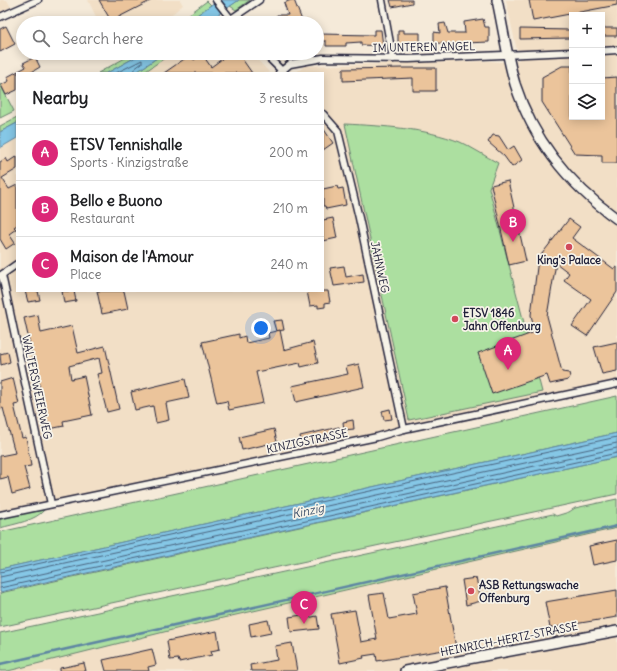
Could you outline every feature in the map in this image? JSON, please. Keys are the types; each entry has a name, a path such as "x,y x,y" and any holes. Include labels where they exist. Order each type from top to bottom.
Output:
{"main road":[{"path":"497,0 507,54 516,85 532,124 554,159 579,189 617,219"},
{"name":"HEINRICH-HERTZ-STRASSE","path":"405,671 617,631"}],"street":[{"path":"0,17 38,0"},
{"path":"216,0 228,16"},
{"path":"235,16 259,0"},
{"path":"382,0 394,59"},
{"path":"605,51 617,50"},
{"name":"IM UNTEREN ANGEL","path":"324,58 394,59 569,52"},
{"path":"271,60 282,72"},
{"name":"IM UNTEREN ANGEL","path":"282,72 290,64 312,60"},
{"name":"JAHNWEG","path":"324,115 338,131 356,203 404,429"},
{"path":"1,276 16,265"},
{"name":"WALTERSWEIERWEG","path":"1,276 51,504"},
{"name":"KINZIGSTRASSE","path":"0,515 377,437 404,429 617,384"}],"shaded area":[{"path":"0,0 7,0 11,7 0,13"},
{"path":"88,0 180,0 183,5 170,16 96,16"},
{"path":"506,0 617,0 617,382 330,449 0,518 0,148 16,139 16,292 324,292 324,72 296,72 305,66 500,62 519,60"},
{"path":"162,60 258,60 269,72 144,72"},
{"path":"617,528 617,671 8,671 192,625"}],"green space":[{"path":"239,0 250,0 236,10 230,6"},
{"path":"207,1 211,5 196,16 187,16"},
{"path":"121,60 130,60 109,72 100,72"},
{"path":"154,60 162,60 144,72 136,72"},
{"path":"0,84 14,111 0,118"},
{"path":"16,118 16,124 0,132 0,126"},
{"name":"ETSV 1846 Jahn Offenburg","path":"345,124 389,127 446,137 470,147 498,163 489,188 542,392 409,420"},
{"path":"617,396 617,433 0,569 0,532"},
{"path":"617,457 617,494 0,627 0,593"},
{"path":"617,499 617,528 192,625 8,671 0,671 0,633 553,514 556,516 569,512 575,508"},
{"path":"45,509 30,519 0,528 0,518"}],"water":[{"path":"218,0 239,0 216,16 196,16"},
{"path":"130,60 154,60 136,72 109,72"},
{"path":"16,124 16,139 0,148 0,132"},
{"name":"Kinzig","path":"617,433 617,457 0,592 0,569"}],"building":[{"path":"99,0 152,0 121,16 108,16"},
{"path":"294,0 300,16 276,16 288,15 284,3"},
{"path":"390,0 412,0 412,3 392,7"},
{"path":"529,0 617,0 617,5 580,12 569,12 569,14 533,21"},
{"path":"483,19 485,27 489,27 489,42 465,43 465,47 458,47 458,44 434,43 434,32 440,33 439,24 445,23 448,33 465,33 464,22"},
{"path":"6,26 15,44 0,52 0,29"},
{"path":"605,28 617,28 617,36 605,36"},
{"path":"520,29 569,30 569,38 520,39"},
{"path":"374,30 381,30 383,46 361,45 361,42 346,43 346,46 326,46 326,41 324,41 324,34 374,35"},
{"path":"398,30 404,30 404,33 420,33 420,44 404,44 404,50 398,50"},
{"path":"29,60 36,60 40,67 32,72 16,72 26,67 23,63"},
{"path":"183,60 206,60 211,67 220,60 243,60 251,72 165,72"},
{"path":"562,66 569,66 569,120 605,120 605,78 617,77 617,163 602,163 602,155 575,154 542,102 542,77"},
{"path":"436,68 436,91 413,91 413,78 343,81 343,69"},
{"path":"16,72 16,90 6,95 1,85 9,81 7,77"},
{"path":"324,130 333,143 324,149"},
{"path":"493,135 499,136 508,150 514,146 522,160 512,167 504,156 488,142"},
{"path":"16,157 16,170 2,178 9,189 16,186 16,226 14,227 16,229 9,234 15,243 6,249 0,239 0,162 6,158 8,162"},
{"path":"508,181 526,261 509,265 491,185"},
{"path":"337,186 338,189 343,188 346,205 326,209 324,206 324,189"},
{"path":"333,218 337,238 324,241 324,220"},
{"path":"569,219 580,227 572,238 614,269 617,267 617,292 587,336 572,326 591,299 564,280 569,273 556,263 547,316 562,372 569,373 570,377 568,380 550,384 547,375 492,394 478,353 535,332 531,315 538,259"},
{"path":"344,266 346,277 363,274 364,282 334,286 330,268"},
{"path":"328,291 330,302 325,303 325,307 318,308 318,305 310,306 307,292"},
{"path":"25,292 38,292 40,300 28,302"},
{"path":"62,292 74,292 76,301 64,303"},
{"path":"97,292 124,292 128,309 102,314"},
{"path":"38,315 41,333 72,326 78,353 105,346 119,409 107,412 97,374 102,373 99,358 69,366 71,379 84,376 92,415 63,421 64,426 49,429 24,318"},
{"path":"282,320 284,330 276,331 273,321"},
{"path":"280,330 284,350 313,342 318,363 301,367 300,363 256,372 263,403 229,410 227,401 217,403 202,342 239,334 239,338 245,336 246,343 269,338 268,333"},
{"path":"617,342 617,371 602,374 594,347"},
{"path":"8,352 10,362 1,365 0,354"},
{"path":"359,364 364,387 296,402 292,386 348,374 346,367"},
{"path":"13,378 19,404 14,405 22,438 26,437 31,466 24,467 30,489 12,494 8,477 0,479 0,456 15,453 3,408 0,409 0,382"},
{"path":"185,379 189,398 166,403 169,420 156,423 153,406 135,410 131,392"},
{"path":"390,409 392,419 384,420 382,411"},
{"path":"353,420 354,429 344,430 343,422"},
{"path":"339,427 341,436 302,445 300,436"},
{"path":"274,429 277,442 242,450 239,437"},
{"path":"617,540 617,560 593,565 589,546"},
{"name":"ASB Rettungswache Offenburg","path":"476,578 481,601 466,605 462,580"},
{"path":"445,587 456,648 377,661 376,654 363,656 364,658 340,663 331,614 355,610 361,642 377,639 369,595 384,593 389,619 417,614 413,593"},
{"path":"617,590 617,617 550,628 545,602"},
{"path":"302,615 303,619 317,616 319,629 291,632 289,617"},
{"path":"268,620 271,633 251,637 249,624"},
{"path":"217,631 220,649 211,651 212,655 179,662 178,659 170,660 167,641"},
{"path":"292,643 297,671 251,671 250,665 277,660 275,646"},
{"path":"152,649 156,665 148,667 149,671 106,671 103,660"},
{"path":"84,663 86,671 60,671 60,668"}],"waterway":[{"path":"0,664 617,526"}],"place":[{"name":"Bello e Buono","path":"513,242"},
{"name":"King's Palace","path":"569,247"},
{"name":"ETSV 1846 Jahn Offenburg","path":"455,319"},
{"name":"ETSV Tennishalle","path":"508,370"},
{"name":"ASB Rettungswache Offenburg","path":"471,591"},
{"name":"Maison de l'Amour","path":"304,624"}]}
